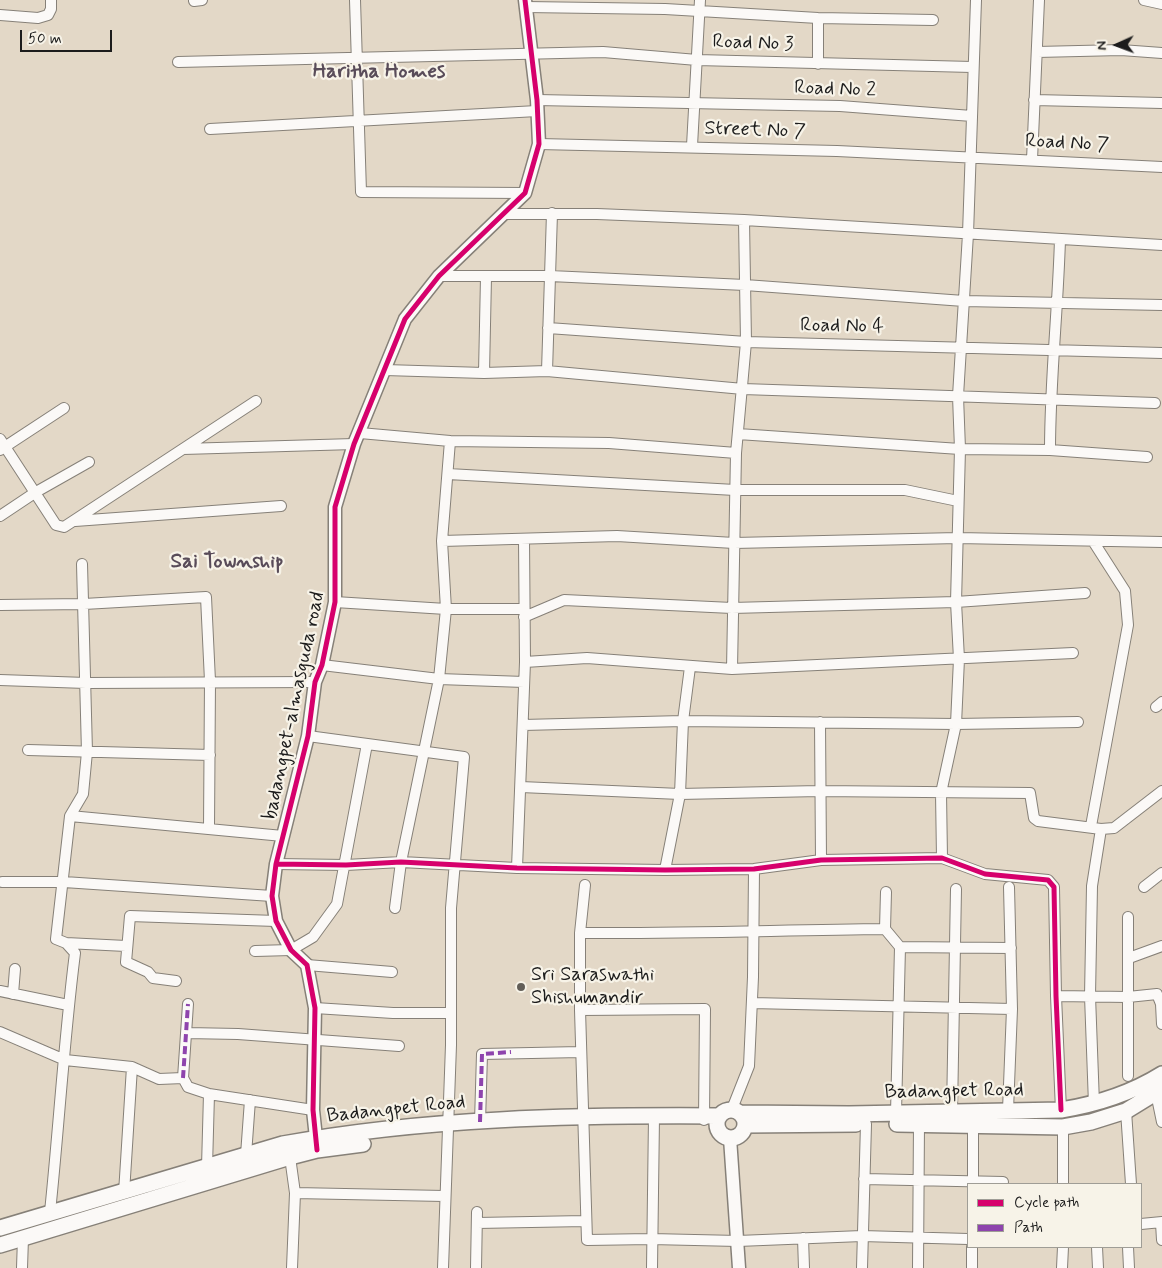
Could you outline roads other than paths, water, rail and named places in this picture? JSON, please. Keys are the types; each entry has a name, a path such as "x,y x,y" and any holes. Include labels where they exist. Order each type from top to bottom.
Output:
{"main road":[{"name":"Badangpet Road","path":"447,1128 582,1122 1061,1110 1094,1104 1137,1090 1162,1074"},
{"name":"Badangpet Road","path":"723,1118 866,1124 919,1123 1063,1127 1091,1122 1126,1111 1159,1091"},
{"path":"723,1118 742,1133 730,1138 718,1132 723,1118"},
{"name":"Badangpet Road","path":"0,1228 283,1144 316,1144 447,1128 480,1122 582,1122"},
{"name":"Badangpet Road","path":"0,1244 290,1157 316,1144"}],"street":[{"path":"0,15 38,18 48,15 51,0"},
{"path":"194,1 202,0"},
{"path":"355,0 361,192 525,193 538,144 537,105 525,4 665,9 818,18 933,20"},
{"path":"692,146 696,104 700,0"},
{"path":"942,858 941,793 956,724 959,659 956,602 960,449 958,396 968,234 972,67 976,0"},
{"path":"1032,160 1039,0"},
{"path":"1144,0 1162,4"},
{"path":"818,18 818,64"},
{"path":"1037,52 1121,50 1162,53"},
{"name":"Road No 3","path":"178,62 602,52 697,60 972,67"},
{"path":"1034,100 1162,103"},
{"name":"Road No 2","path":"210,129 358,120 537,105 696,104 840,106 972,116"},
{"name":"Street No 7","path":"538,144 692,146 837,151 970,159"},
{"name":"Road No 7","path":"970,159 1032,160 1162,167"},
{"name":"badangpet-almasguda road","path":"307,965 291,950 276,921 272,896 276,864 308,736 315,682 322,664 334,602 335,507 357,439 405,319 439,276 525,193"},
{"path":"503,214 552,213 744,220 1162,245"},
{"path":"547,372 552,213"},
{"path":"732,669 736,452 746,342 744,220"},
{"path":"1050,450 1050,400 1058,302 1060,238"},
{"path":"439,276 550,276 745,285 964,301 1162,305"},
{"path":"484,373 486,277"},
{"name":"Road No 4","path":"548,328 746,342 960,346 1053,352 1162,353"},
{"path":"385,370 484,373 547,372 743,389 1155,403"},
{"path":"64,408 1,445 36,492 56,525 64,527 256,401"},
{"path":"738,434 960,449 1050,450 1147,457"},
{"path":"182,450 357,439 609,443 736,452"},
{"path":"395,908 401,862 426,751 439,679 446,609 442,541 450,441"},
{"path":"0,516 36,492 89,462"},
{"path":"448,474 736,490 905,490 958,501"},
{"path":"74,520 281,506"},
{"path":"442,541 616,536 734,543 958,538 1162,542"},
{"path":"517,868 524,682 524,539"},
{"path":"1093,541 1125,590 1128,625 1096,828 1090,996 1094,1104"},
{"path":"82,564 86,683 84,794 70,816 64,882 56,939 66,943 126,946"},
{"path":"334,602 524,613 564,600 732,608 956,602 1085,593"},
{"path":"0,605 84,604 206,598 210,681 209,828"},
{"path":"524,662 587,658 732,669 1073,653"},
{"path":"322,664 439,679 524,682"},
{"path":"666,870 680,794 683,721 690,667"},
{"path":"0,680 86,683 315,682"},
{"path":"523,725 683,721 956,724 1078,722"},
{"path":"820,722 820,860"},
{"path":"308,736 464,757 453,866 442,1268"},
{"path":"255,951 291,950 313,937 337,904 346,865 367,744"},
{"path":"28,750 210,755"},
{"path":"521,787 680,794 819,791 1030,793 1034,818 1038,821 1096,828 1114,828 1162,790"},
{"path":"70,816 283,836"},
{"path":"276,864 346,865 401,862 517,868 666,870 754,868 820,860 942,858 985,874 1048,880 1054,887 1061,1110"},
{"path":"723,1118 749,1066 754,930 754,868"},
{"path":"1144,887 1162,873"},
{"path":"2,882 64,882 272,896"},
{"path":"585,885 580,933 580,1010 587,1240 738,1241 862,1236 967,1239"},
{"path":"1008,1110 1012,1009 1009,887"},
{"path":"952,1112 956,889"},
{"path":"886,892 885,930 900,947 896,1113"},
{"path":"176,980 153,978 148,972 126,962 130,916 276,921"},
{"path":"1128,917 1128,1076"},
{"path":"580,933 687,934 754,930 885,930"},
{"path":"50,1212 65,1060 65,1030 75,953 66,943"},
{"path":"1129,958 1162,946"},
{"path":"900,947 1011,948"},
{"path":"316,1144 313,1110 315,1008 307,965 392,972"},
{"path":"13,994 15,969"},
{"path":"0,991 68,1005"},
{"path":"1056,996 1128,997 1157,994 1162,1024"},
{"path":"752,1003 900,1008 1012,1009"},
{"path":"188,1004 183,1078 188,1087 209,1094 313,1110"},
{"path":"315,1008 392,1013 450,1013"},
{"path":"580,1010 705,1009 723,1118"},
{"path":"0,1032 65,1060 132,1067 159,1079 183,1078"},
{"path":"187,1033 313,1039 400,1046"},
{"path":"480,1122 482,1054 581,1052"},
{"path":"124,1192 132,1067"},
{"path":"1159,1091 1162,1122"},
{"path":"207,1167 209,1094"},
{"path":"246,1155 250,1100"},
{"path":"1126,1111 1131,1183"},
{"path":"652,1268 654,1120"},
{"path":"918,1268 919,1123"},
{"path":"862,1268 866,1124"},
{"path":"973,1124 973,1183"},
{"path":"1063,1127 1063,1183"},
{"path":"730,1138 739,1268"},
{"path":"290,1157 295,1193 292,1268"},
{"path":"864,1179 973,1183 1003,1182"},
{"path":"295,1193 444,1196"},
{"path":"476,1268 477,1212"},
{"path":"477,1223 585,1221"},
{"path":"1142,1224 1162,1223 1162,1240"},
{"path":"22,1238 22,1268"},
{"path":"803,1238 804,1268"},
{"path":"972,1248 972,1268"},
{"path":"1062,1268 1063,1248"},
{"path":"1097,1248 1098,1268"},
{"path":"1128,1248 1129,1268"}],"place":[{"name":"Sri Saraswathi Shishumandir","path":"521,987"}],"district":[{"name":"Haritha Homes","path":"379,73"},
{"name":"Sai Township","path":"227,563"}]}
